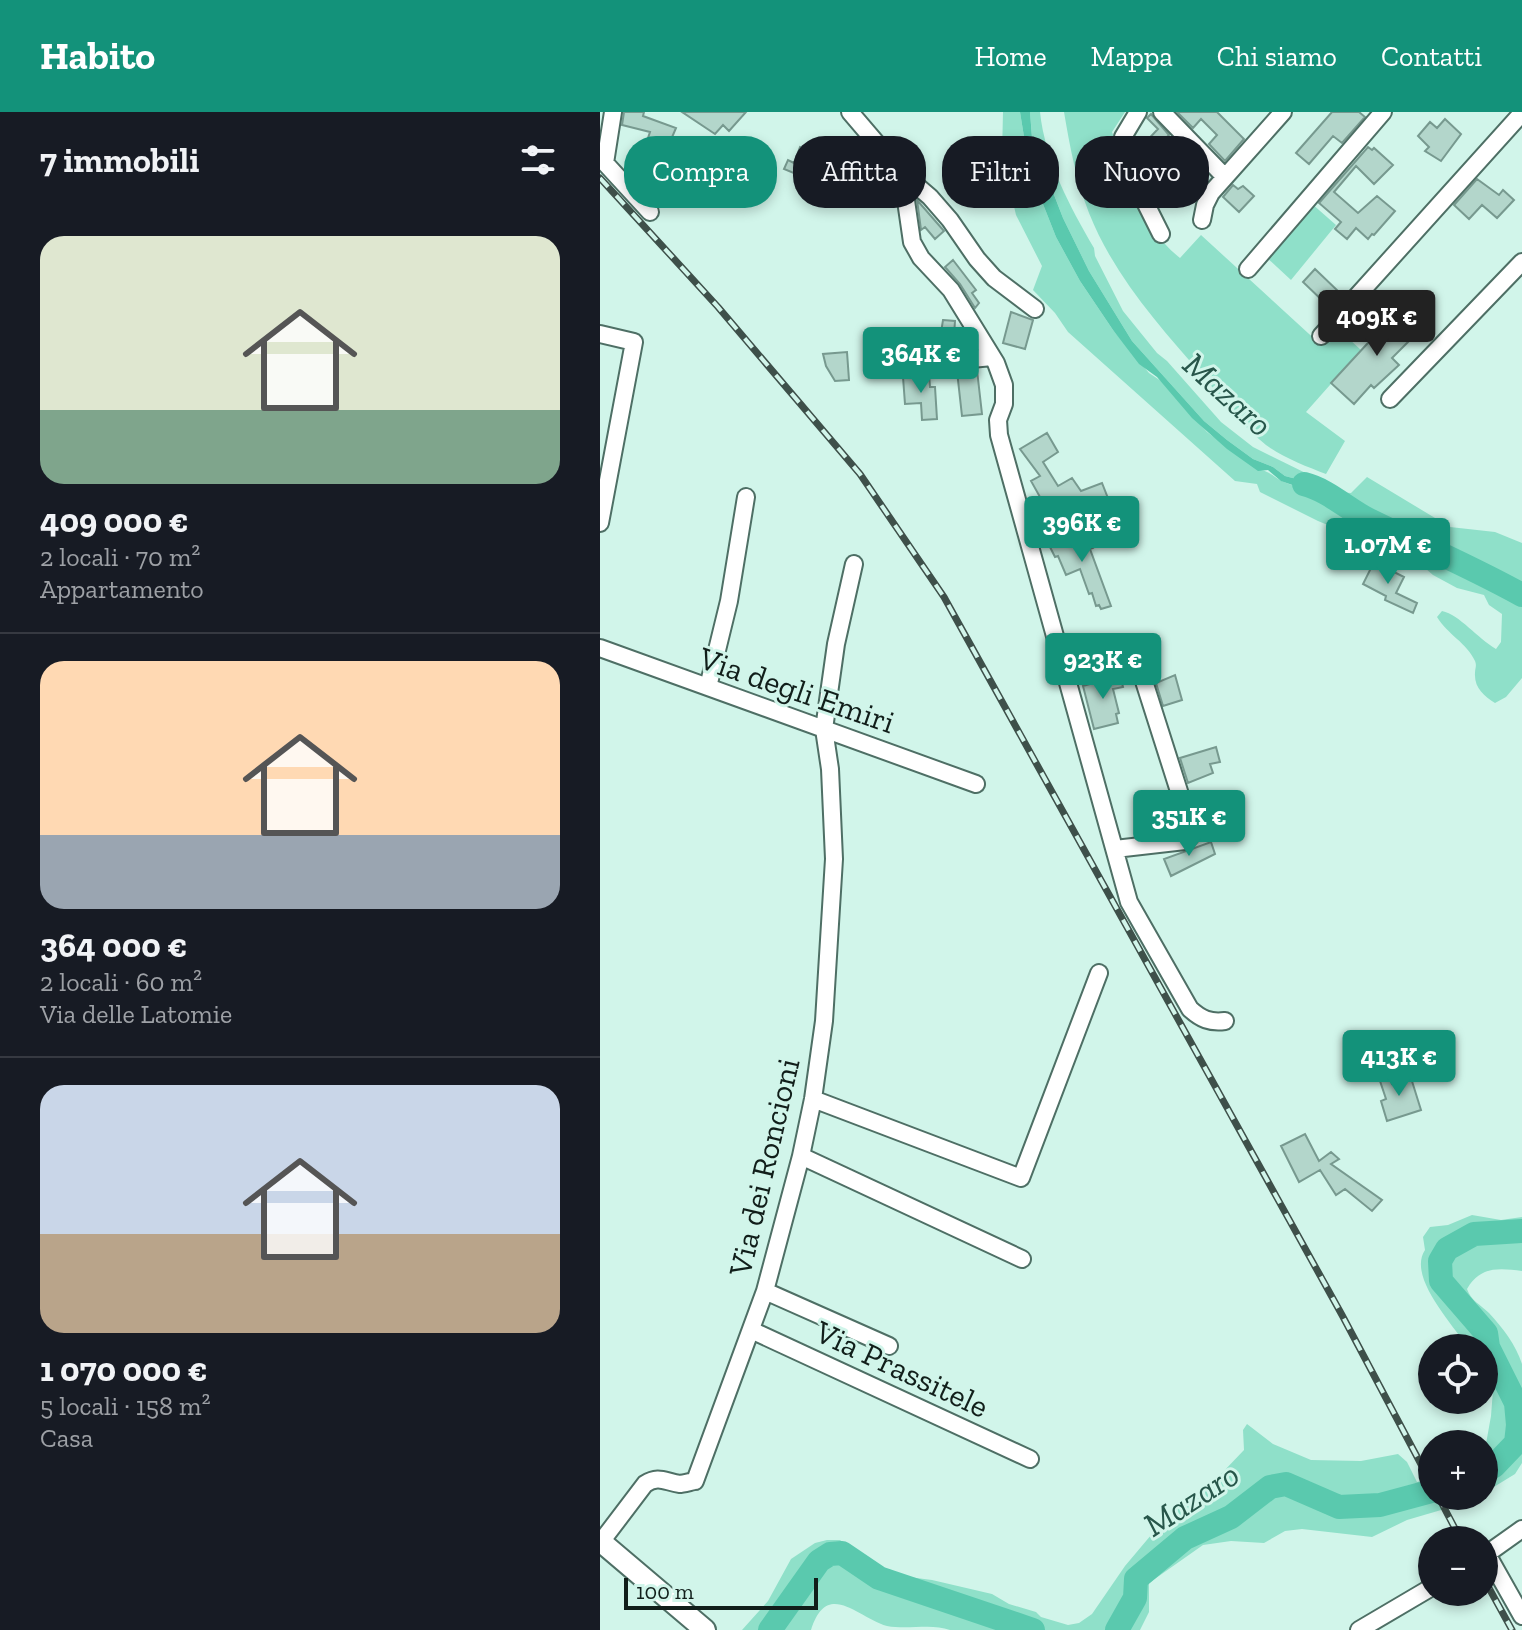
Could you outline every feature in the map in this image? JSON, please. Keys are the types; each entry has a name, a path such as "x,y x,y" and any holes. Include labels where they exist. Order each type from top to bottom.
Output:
{"main road":[{"path":"600,1542 705,1630"}],"street":[{"path":"613,112 605,163 650,212"},
{"path":"850,112 870,136"},
{"path":"1138,112 1123,137 1137,186 1161,234"},
{"path":"1162,112 1225,177"},
{"path":"1202,220 1211,193 1283,112"},
{"path":"1248,269 1383,112"},
{"path":"1321,336 1522,113"},
{"path":"926,194 994,278 1035,309"},
{"path":"907,208 912,242 921,258 951,290 992,357 1004,385 1004,404 998,420 999,435 1129,902 1183,998 1199,1018 1213,1023 1225,1021"},
{"path":"1390,399 1522,262"},
{"path":"600,334 634,342 600,523"},
{"path":"879,368 992,357"},
{"path":"708,687 729,601 746,497"},
{"name":"Via dei Roncioni","path":"600,1542 645,1484 654,1478 681,1484 695,1481 765,1291 801,1156 824,1021 834,859 830,769 824,729 836,644 854,564"},
{"name":"Via degli Emiri","path":"600,648 976,784"},
{"path":"1115,849 1185,841 1190,837 1191,829 1136,656"},
{"path":"813,1099 1021,1178 1099,973"},
{"path":"801,1156 1022,1259"},
{"path":"765,1291 889,1346"},
{"name":"Via Prassitele","path":"751,1330 1030,1459"},
{"path":"1498,1546 1522,1529"},
{"path":"1498,1576 1522,1616"},
{"path":"1359,1630 1418,1595"}],"shaded area":[{"path":"1003,112 1020,112 1024,136 1002,136"},
{"name":"Mazaro","path":"1020,112 1030,112 1032,136 1024,136"},
{"path":"1030,112 1040,112 1044,136 1032,136"},
{"path":"1064,112 1125,112 1112,132 1113,136 1075,136 1075,168"},
{"path":"1059,180 1123,311 1221,422 1253,447 1330,485 1337,492 1351,493 1367,477 1450,527 1495,532 1522,543 1522,678 1506,697 1495,703 1480,691 1476,683 1476,664 1471,655 1437,617 1442,611 1449,613 1496,649 1501,642 1502,614 1489,605 1484,595 1457,588 1433,575 1418,562 1318,521 1260,492 1257,484 1235,481 1068,332 1033,290 1042,266 1014,208 1045,208 1080,281 1113,330 1149,373 1161,381 1207,432 1258,470 1266,471 1291,485 1313,489 1319,495 1319,485 1285,476 1253,459 1227,440 1204,421 1132,341 1089,271 1063,218 1059,208"},
{"path":"1311,203 1336,225 1291,280 1265,256"},
{"name":"Mazaro","path":"1045,208 1059,208 1089,271 1132,341 1204,421 1253,459 1285,476 1319,485 1330,497 1281,481 1268,470 1258,471 1192,418 1157,377 1139,364 1113,330 1080,281"},
{"path":"1087,208 1141,208 1155,232 1180,258 1201,235 1320,344 1336,327 1361,350 1306,412 1345,441 1326,474 1279,454 1257,438 1233,412 1139,300 1111,258"},
{"path":"1472,1215 1501,1220 1522,1217 1522,1271 1498,1269 1484,1272 1467,1289 1504,1331 1522,1364 1522,1463 1515,1474 1498,1484 1498,1430 1488,1430 1491,1414 1498,1414 1498,1334 1458,1334 1434,1300 1422,1273 1423,1237 1430,1227 1448,1225"},
{"path":"1247,1424 1273,1444 1311,1460 1361,1461 1398,1454 1407,1462 1418,1482 1418,1510 1441,1510 1407,1520 1372,1537 1302,1529 1285,1531 1264,1543 1231,1541 1203,1545 1149,1583 1149,1612 1140,1630 895,1627 834,1604 825,1607 811,1630 742,1630 768,1601 791,1559 815,1543 827,1540 840,1540 874,1564 901,1576 992,1594 1009,1604 1036,1612 1041,1617 1068,1625 1079,1623 1092,1614 1125,1566 1173,1509 1200,1496 1244,1450 1243,1430"}],"building":[{"path":"624,112 644,112 643,116 676,128 673,136 649,136 650,132 622,125"},
{"path":"682,112 746,112 729,131 723,125 715,134"},
{"path":"1177,112 1217,112 1244,139 1225,161 1209,144 1217,135 1201,119 1193,128"},
{"path":"1332,112 1359,112 1365,117 1342,143 1333,136 1309,164 1296,153"},
{"path":"1151,114 1169,135 1151,136 1158,129 1147,118"},
{"path":"1445,119 1461,134 1441,161 1425,151 1429,147 1418,136 1430,122 1437,128"},
{"path":"1368,147 1374,148 1393,165 1374,184 1356,166 1334,192 1358,213 1377,196 1395,211 1368,239 1356,228 1347,239 1335,229 1341,222 1319,203"},
{"path":"788,160 793,162 793,173 784,169"},
{"path":"1477,179 1499,195 1503,190 1514,200 1497,218 1482,205 1469,219 1454,205"},
{"path":"1233,185 1238,189 1243,186 1254,196 1239,212 1223,197"},
{"path":"918,208 924,208 944,231 935,239 925,227 921,230"},
{"path":"953,260 976,290 972,293 979,303 975,308 945,267"},
{"path":"1315,269 1339,292 1327,305 1303,282"},
{"path":"1412,309 1427,323 1392,358 1399,365 1374,388 1371,385 1354,404 1331,383 1379,331 1383,335"},
{"path":"1011,312 1033,320 1025,349 1003,343"},
{"path":"943,320 955,321 954,336 966,336 966,348 938,351"},
{"path":"847,352 849,380 835,381 823,354"},
{"path":"977,370 982,414 962,416 957,371"},
{"path":"929,374 930,387 935,387 937,419 922,420 921,403 905,404 903,377"},
{"path":"1047,433 1058,452 1043,462 1058,486 1072,478 1081,491 1102,483 1113,511 1094,521 1085,506 1054,522 1031,481 1040,476 1020,449"},
{"path":"1086,530 1111,606 1101,609 1099,605 1096,606 1092,593 1089,594 1080,569 1066,575 1058,556 1055,557 1049,545"},
{"path":"1374,562 1404,577 1396,593 1417,603 1413,613 1385,600 1386,596 1363,584"},
{"path":"1120,675 1123,687 1113,689 1119,713 1116,714 1118,723 1094,729 1083,686"},
{"path":"1175,675 1182,700 1163,706 1156,683"},
{"path":"1216,747 1220,762 1210,764 1213,773 1188,783 1180,758"},
{"path":"1211,842 1215,854 1171,876 1164,859"},
{"path":"1389,1075 1392,1084 1411,1078 1421,1110 1387,1121 1381,1101 1386,1099 1379,1078"},
{"path":"1305,1134 1319,1161 1331,1152 1339,1159 1331,1164 1382,1200 1372,1211 1345,1189 1336,1195 1320,1170 1299,1182 1281,1146"}],"waterway":[{"name":"Mazaro","path":"1304,484 1369,520 1522,595"},
{"name":"Mazaro","path":"1498,1462 1516,1443 1516,1403 1488,1347 1486,1333 1441,1281 1440,1261 1447,1249 1474,1234 1522,1231"},
{"name":"Mazaro","path":"1117,1630 1135,1598 1136,1579 1185,1538 1231,1517 1270,1487 1286,1484 1339,1507 1380,1505 1418,1495"},
{"name":"Mazaro","path":"770,1630 819,1561 830,1554 842,1553 879,1578 1033,1630"}],"railway":[{"path":"600,178 718,307 860,474 944,597 1342,1315 1418,1459"},
{"path":"1445,1510 1454,1526"},
{"path":"1498,1604 1512,1630"}]}
